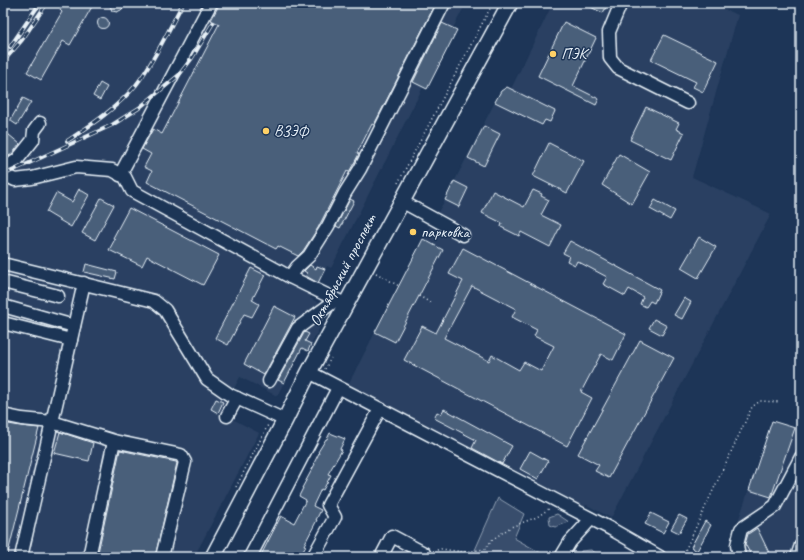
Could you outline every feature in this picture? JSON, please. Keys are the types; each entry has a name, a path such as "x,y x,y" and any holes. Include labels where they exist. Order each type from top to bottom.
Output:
{"main road":[{"name":"Октябрьский проспект","path":"212,557 285,420 341,302 402,201 510,3"}],"street":[{"path":"120,174 211,3"},
{"path":"290,277 297,267 309,256 328,226 345,193 360,169 444,3"},
{"path":"621,3 609,32 610,58 618,68 688,103"},
{"path":"40,123 34,131 33,140 17,160 7,167 6,174 9,177 15,180 32,178 76,167 112,170 125,177 132,191 290,277 341,302"},
{"path":"402,201 463,235"},
{"path":"3,265 39,272 154,300 165,310 207,380 230,395 285,420"},
{"path":"35,290 39,272"},
{"path":"3,282 58,296"},
{"path":"21,557 84,283"},
{"path":"270,381 298,328 341,302"},
{"path":"3,306 74,326"},
{"path":"3,324 71,340"},
{"path":"308,372 611,529 660,557"},
{"path":"250,557 338,388"},
{"path":"227,416 237,398"},
{"path":"313,557 335,517 328,505 380,409"},
{"path":"3,415 22,420 52,422 114,441 181,455 185,462 162,557"},
{"path":"89,557 114,441"},
{"path":"739,557 737,545 741,529 775,506 801,457"},
{"path":"562,557 570,542 591,519"},
{"path":"381,557 392,536 424,553"},
{"path":"797,557 801,545"}],"path":[{"path":"376,274 399,286"},
{"path":"419,296 431,303"},
{"path":"682,557 752,407 760,401 780,402"},
{"path":"424,553 441,549 464,552 485,549 493,539 512,527 537,517 558,502"}],"shaded area":[{"path":"5,3 466,3 453,28 457,30 427,89 423,87 331,268 327,266 310,298 329,309 308,351 302,348 277,396 240,377 221,413 259,433 194,557 3,557 3,6"},
{"path":"553,3 718,3 718,7 738,15 692,177 771,214 611,518 587,505 579,508 348,385 501,90 507,87 511,89"},
{"path":"772,421 795,428 801,433 801,557 726,557"},
{"path":"498,498 524,514 514,538 548,557 485,557 475,550"},
{"path":"557,514 569,522 555,527 550,525 549,517"},
{"path":"591,550 602,557 580,557 581,551"}],"building":[{"path":"64,3 94,3 70,45 63,41 41,80 27,72 62,12 60,10"},
{"path":"109,3 124,3 123,8 117,12 112,11"},
{"name":"ВЗЭФ","path":"218,3 436,3 374,125 372,124 357,153 359,154 353,165 349,172 347,171 318,228 298,256 278,246 276,249 147,182 152,171 144,167 151,154 142,149 153,129 162,134 219,24 211,20 218,7"},
{"path":"582,3 599,3 606,7 603,13"},
{"path":"101,18 105,18 107,19 107,27 101,28 98,25 98,21"},
{"path":"564,22 596,38 573,86 599,99 596,105 538,76"},
{"path":"442,23 457,30 427,89 413,82"},
{"path":"664,35 718,61 703,92 693,87 696,82 651,60"},
{"path":"100,83 107,87 100,100 93,96"},
{"path":"507,87 555,111 550,122 545,120 542,125 495,102 501,91"},
{"path":"23,98 31,102 17,125 11,121 11,119"},
{"path":"646,107 679,123 676,129 684,133 671,160 630,140"},
{"path":"484,126 500,134 484,166 468,158"},
{"path":"3,130 20,144 12,154 9,156 7,154 3,160"},
{"path":"549,143 584,161 567,193 533,176"},
{"path":"619,154 650,172 632,204 602,185"},
{"path":"454,181 468,188 459,207 445,200"},
{"path":"79,189 89,195 71,227 46,212 56,193 72,202"},
{"path":"533,190 542,194 541,196 549,200 541,215 561,225 550,247 521,232 519,236 501,227 502,223 482,213 493,191 524,207"},
{"path":"101,198 114,205 95,240 82,233"},
{"path":"350,199 354,201 340,228 336,226"},
{"path":"655,200 675,211 670,220 650,209"},
{"path":"129,208 219,255 203,285 147,256 142,266 109,250 115,239 113,238"},
{"path":"699,237 716,247 698,278 681,268"},
{"path":"423,239 443,250 395,342 375,332"},
{"path":"570,241 660,290 654,303 650,301 646,307 640,304 643,297 629,289 625,296 603,284 607,277 577,261 575,265 567,261 569,256 563,253"},
{"path":"463,248 626,334 613,360 601,354 581,392 592,398 567,446 404,360 422,326 436,333 463,281 449,274","holes":["472,286 516,309 512,317 537,330 534,336 554,346 541,371 524,362 519,370 492,355 489,361 444,338"]},
{"path":"86,264 117,272 115,279 84,272"},
{"path":"310,265 316,269 317,266 325,269 318,283 306,276 307,273 304,271"},
{"path":"251,268 265,275 252,300 259,304 252,317 244,314 228,345 215,338"},
{"path":"684,298 691,302 682,319 674,315"},
{"path":"274,306 295,317 264,375 244,364"},
{"path":"654,319 667,326 662,335 649,328"},
{"path":"305,332 309,334 305,341 311,344 308,351 302,348 284,383 278,380"},
{"path":"640,340 674,358 609,478 595,471 599,465 578,454"},
{"path":"216,399 223,402 218,413 211,409"},
{"path":"444,409 512,446 502,464 472,448 476,440 434,418 437,412 441,414"},
{"path":"772,421 795,428 771,497 749,490"},
{"path":"3,423 39,428 7,557 3,557"},
{"path":"60,432 93,443 89,461 54,453"},
{"path":"330,433 345,439 340,449 342,450 328,474 331,475 323,490 321,489 313,506 321,510 304,545 306,546 300,557 260,557 281,516 294,523 306,500 299,496 302,488 315,464 314,463 319,453 318,452"},
{"path":"120,450 177,463 155,557 97,557"},
{"path":"530,451 548,461 538,479 520,469"},
{"path":"651,513 669,522 663,533 645,524"},
{"path":"679,515 687,519 679,533 671,529"},
{"path":"705,521 711,525 697,551 691,547"},
{"path":"757,528 771,557 752,557 745,544 748,534"}],"railway":[{"path":"10,47 40,3"},
{"path":"3,62 22,40 47,3"},
{"path":"67,141 112,109 136,85 155,56 183,3"},
{"path":"3,175 112,125 139,108 179,75 192,58 213,23"}],"place":[{"name":"ПЭК","path":"553,54"},
{"name":"ВЗЭФ","path":"266,131"},
{"name":"парковка","path":"413,232"}]}
